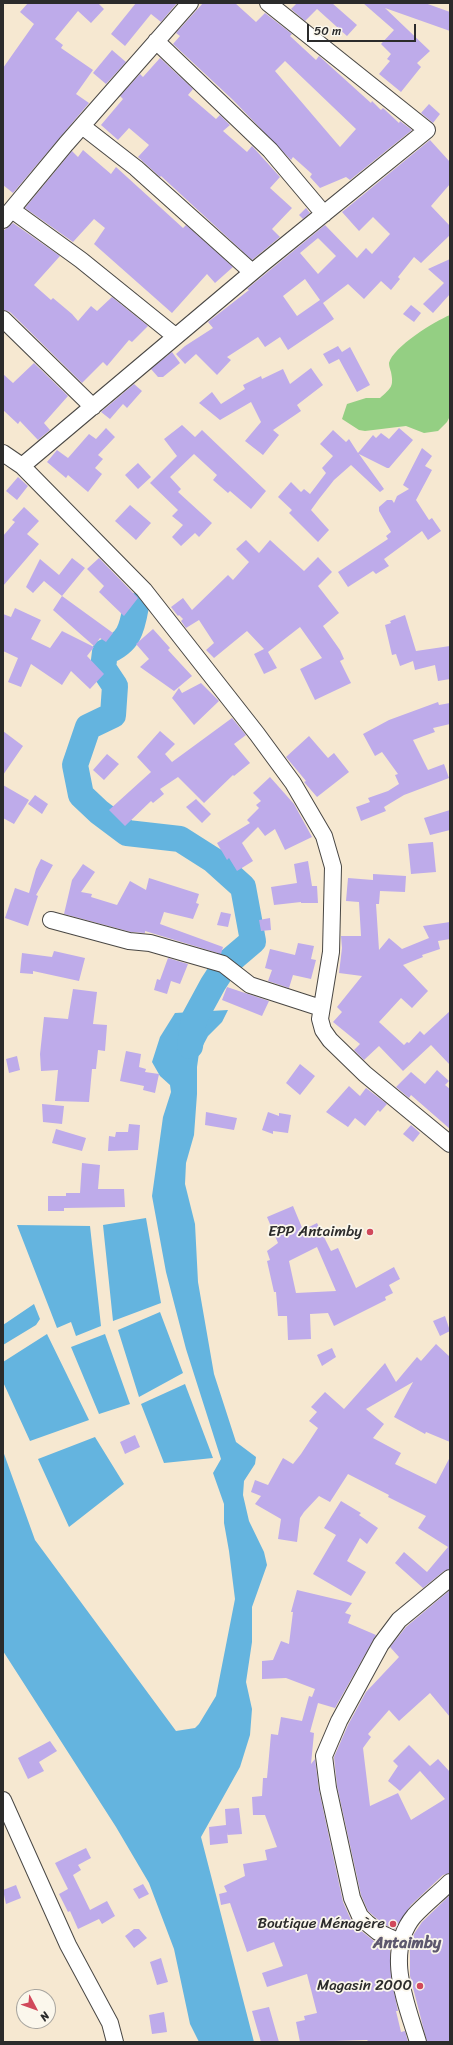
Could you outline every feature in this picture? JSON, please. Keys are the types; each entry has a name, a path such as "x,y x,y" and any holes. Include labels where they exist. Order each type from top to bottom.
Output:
{"street":[{"path":"175,336 81,260 7,215 82,126 190,3"},
{"path":"22,466 252,272 427,130 268,3"},
{"path":"156,41 270,150 324,214"},
{"path":"82,126 136,168 252,272"},
{"path":"3,320 93,407"},
{"path":"3,453 22,466 141,586 257,734 293,783 324,836 333,867 332,952 321,1008 320,1019 323,1030 330,1040 365,1074 450,1144"},
{"path":"51,920 129,941 150,944 225,965 250,985 321,1008"},
{"path":"400,1942 378,1932 367,1923 360,1916 352,1898 328,1788 324,1756 339,1721 381,1644 399,1620 450,1578"},
{"path":"3,1800 68,1945 110,2023 115,2042"},
{"path":"418,2042 401,1984 400,1942 406,1928 415,1916 450,1882"}],"green space":[{"path":"450,315 450,416 447,422 438,431 424,433 406,426 365,431 359,430 342,419 347,404 366,398 380,398 387,392 392,384 389,363 392,357 415,335"}],"water":[{"path":"228,1010 222,1022 208,1036 199,1053 194,1135 186,1163 185,1184 195,1224 198,1282 214,1374 236,1442 256,1457 255,1464 244,1481 243,1495 249,1521 264,1552 267,1565 252,1607 252,1642 246,1682 252,1709 250,1735 240,1767 201,1837 254,2042 199,2042 190,2024 174,1949 149,1883 116,1827 3,1651 3,1451 35,1540 176,1731 195,1728 216,1696 235,1599 224,1523 224,1504 213,1473 221,1459 186,1349 166,1272 152,1196 163,1117 171,1092 170,1085 160,1076 152,1062 160,1037 175,1013"},
{"path":"146,1218 161,1303 113,1321 103,1225"},
{"path":"17,1225 90,1226 101,1326 76,1336 71,1322 57,1328"},
{"path":"34,1304 40,1319 36,1325 3,1345 3,1325"},
{"path":"160,1312 183,1373 139,1397 118,1330"},
{"path":"47,1334 89,1420 30,1441 3,1382 3,1362"},
{"path":"105,1334 130,1404 99,1414 71,1347"},
{"path":"185,1384 213,1458 164,1463 141,1404"},
{"path":"95,1437 124,1484 69,1527 38,1459"}],"building":[{"path":"28,3 98,3 104,9 91,23 78,11 55,39 63,45 61,48 93,70 76,94 89,103 13,193 3,185 3,68 34,24 20,12"},
{"path":"136,3 177,3 161,22 151,14 125,46 111,34"},
{"path":"203,3 235,3 256,22 265,13 292,34 290,36 316,60 319,56 371,103 372,101 381,110 383,108 399,123 400,121 412,130 350,180 346,177 320,188 310,177 312,174 293,157 291,160 233,100 173,44 180,36 176,33","holes":["285,61 356,129 340,147 275,71"]},
{"path":"297,3 332,3 357,25 347,36 317,9 305,21 291,9"},
{"path":"363,3 425,3 450,12 450,31 385,8 430,51 417,63 421,67 401,92 379,74 390,61 387,59 391,54 381,44 394,30"},
{"path":"112,50 126,62 106,84 93,73"},
{"path":"160,58 193,89 188,95 216,119 220,115 230,125 223,131 247,152 252,146 280,177 270,188 292,208 272,229 280,237 252,260 161,176 160,177 138,157 149,145 129,128 118,140 101,125 123,99 120,96 140,74 143,77"},
{"path":"429,104 440,114 433,123 421,113"},
{"path":"430,140 450,162 450,184 431,206 450,226 450,235 421,263 414,257 398,277 400,279 391,290 381,281 364,299 348,284 323,303 334,319 288,350 280,337 265,347 258,337 227,357 231,360 217,375 196,354 185,364 176,354 185,346 213,328 208,322 249,290 247,289 325,225 357,258 366,248 372,254 390,234 373,217 359,231 342,212","holes":["318,238 336,256 318,274 300,253","305,279 320,300 297,316 283,296"]},
{"path":"83,150 111,174 116,167 183,228 186,225 233,267 215,283 207,274 172,313 94,244 105,228 94,219 73,242 25,208 72,151 78,157"},
{"path":"306,208 310,213 303,219 299,215"},
{"path":"13,223 60,256 34,285 51,300 53,298 78,321 91,306 97,311 112,297 148,326 132,342 129,340 107,366 103,362 82,383 10,312 3,310 3,231"},
{"path":"450,259 450,294 433,313 423,304 444,283 428,269"},
{"path":"411,305 421,313 414,322 403,314"},
{"path":"338,346 342,352 350,347 370,385 357,392 339,359 329,364 323,354"},
{"path":"172,352 180,363 163,377 158,377 151,369"},
{"path":"34,363 68,396 44,423 50,430 38,440 20,421 18,424 3,410 3,374 13,383"},
{"path":"311,368 323,385 297,405 301,411 273,430 279,435 263,455 245,441 261,422 251,402 220,420 199,403 212,392 221,404 245,389 243,385 261,376 262,379 283,369 290,384"},
{"path":"134,384 142,391 127,408 123,404 110,419 101,412"},
{"path":"182,425 195,437 202,430 266,491 251,509 230,491 228,493 213,480 217,475 194,454 170,477 181,489 178,492 212,523 199,537 195,533 181,546 172,537 183,525 172,516 178,510 150,483 177,456 164,439"},
{"path":"106,428 115,437 98,455 103,459 95,468 102,474 88,492 68,475 66,478 47,462 57,450 68,458 89,434 96,439"},
{"path":"399,428 413,440 389,468 359,454 384,489 380,492 351,465 334,480 311,510 329,530 318,542 289,513 292,510 278,497 291,482 301,492 304,489 310,494 326,473 322,468 333,456 320,444 333,430 346,442 349,439 358,453 373,435 376,438 381,433 389,439"},
{"path":"422,448 432,456 425,466 432,470 416,500 429,520 432,518 441,531 428,540 422,531 384,559 389,566 376,574 373,571 348,587 338,572 388,539 386,536 391,532 379,511 379,507 387,500 392,500 394,503 397,496 409,489 403,485"},
{"path":"138,463 151,477 138,489 125,475"},
{"path":"18,477 28,486 17,500 6,491"},
{"path":"130,505 151,523 136,540 115,521"},
{"path":"24,507 39,521 27,534 39,544 3,586 3,536 15,522 12,520"},
{"path":"246,540 259,553 270,540 304,571 318,557 332,572 318,586 339,613 323,626 340,650 344,659 340,661 351,683 315,700 300,669 322,658 300,627 268,652 277,668 264,674 254,654 264,649 247,631 214,658 206,650 214,643 199,620 186,628 181,621 183,619 179,615 178,616 171,607 183,598 192,610 228,575 233,580 249,562 236,549"},
{"path":"72,558 85,568 62,596 44,581 33,593 26,587 40,559 59,575"},
{"path":"99,558 138,598 124,616 99,592 104,586 87,569"},
{"path":"62,596 113,633 106,642 100,638 94,646 53,610"},
{"path":"15,608 41,620 31,639 50,648 62,631 94,647 87,656 104,674 90,689 71,671 62,685 31,664 21,687 8,682 18,658 3,651 3,614 11,617"},
{"path":"405,615 416,651 450,646 450,679 438,681 435,665 415,670 413,661 400,666 396,654 392,655 385,625 391,623 390,621"},
{"path":"153,629 170,648 168,650 192,676 174,691 140,667 149,659 136,644"},
{"path":"201,683 219,701 194,725 172,698 179,688 182,693"},
{"path":"438,702 439,705 450,703 450,724 433,728 435,732 413,740 428,770 444,764 449,778 404,795 384,807 386,811 361,821 356,807 370,802 368,798 388,791 399,784 395,775 398,774 382,752 375,756 363,734 389,720"},
{"path":"232,718 246,735 234,744 250,763 234,776 233,775 204,803 178,777 160,789 164,794 153,803 151,801 125,826 109,810 151,772 137,757 160,731 175,744 165,754 172,762"},
{"path":"3,731 23,746 3,775"},
{"path":"309,736 328,758 334,753 349,772 317,797 286,757"},
{"path":"107,754 119,764 104,780 93,770"},
{"path":"270,777 294,804 312,837 285,850 275,829 265,836 258,827 242,843 253,861 237,871 229,858 227,860 217,843 250,823 247,820 259,808 256,805 261,801 253,793"},
{"path":"3,785 29,800 14,824 3,818"},
{"path":"35,795 48,804 42,814 28,804"},
{"path":"196,799 211,814 202,823 186,807"},
{"path":"450,810 450,830 430,835 424,818"},
{"path":"433,842 436,872 411,874 408,844"},
{"path":"41,859 53,865 36,895 38,896 28,926 5,918 15,888 29,893 36,869"},
{"path":"308,861 312,886 317,886 318,903 301,902 274,905 271,887 297,883 294,864"},
{"path":"83,864 95,872 81,892 92,894 91,897 117,905 130,881 146,890 149,878 199,894 196,903 199,904 193,919 164,912 160,924 223,947 221,954 145,931 145,933 131,932 64,914 72,880"},
{"path":"373,874 406,876 405,892 380,891 379,904 376,904 379,950 389,938 402,949 429,938 423,926 450,922 450,939 438,941 440,949 422,955 423,957 403,965 428,991 412,1008 401,998 379,1022 404,1045 407,1042 409,1043 420,1031 424,1035 450,1011 450,1065 431,1045 403,1071 379,1046 364,1060 354,1050 360,1044 333,1022 342,1012 337,1007 362,976 339,973 342,948 341,936 361,936 359,902 346,901 348,878 373,880"},
{"path":"221,912 231,914 228,927 217,925"},
{"path":"270,918 271,930 261,931 259,920"},
{"path":"298,943 314,946 311,959 316,960 311,979 293,975 289,988 268,981 272,970 265,968 270,949 295,955"},
{"path":"54,951 85,958 79,981 33,971 33,974 20,973 22,953 52,957"},
{"path":"168,958 188,964 180,984 171,981 167,994 154,990 157,979 160,980"},
{"path":"227,987 269,1001 262,1016 222,1000"},
{"path":"73,989 97,992 93,1024 107,1025 105,1051 98,1050 96,1069 92,1069 89,1102 55,1101 58,1070 41,1071 40,1054 44,1017 68,1019"},
{"path":"126,1051 141,1054 139,1067 146,1069 145,1072 159,1074 155,1093 143,1090 144,1086 120,1081"},
{"path":"17,1056 20,1070 9,1073 6,1059"},
{"path":"300,1064 315,1076 300,1095 286,1083"},
{"path":"437,1070 449,1081 445,1085 450,1089 450,1129 411,1095 409,1098 396,1087 411,1072 425,1084"},
{"path":"349,1086 360,1096 366,1088 387,1104 380,1112 378,1110 365,1126 355,1118 348,1127 326,1112"},
{"path":"42,1104 64,1106 62,1124 43,1122"},
{"path":"206,1112 237,1118 234,1130 205,1125"},
{"path":"268,1112 279,1116 279,1113 291,1115 288,1133 273,1131 273,1134 262,1130"},
{"path":"129,1124 140,1125 138,1150 108,1151 109,1136 115,1137 116,1132 128,1132"},
{"path":"411,1125 420,1133 413,1142 403,1134"},
{"path":"56,1129 86,1138 82,1151 52,1143"},
{"path":"82,1163 100,1165 98,1189 124,1189 125,1207 64,1208 64,1211 48,1211 48,1196 66,1196 66,1193 80,1193"},
{"path":"293,1206 303,1230 317,1223 331,1251 338,1248 356,1288 394,1267 400,1279 389,1285 393,1293 385,1297 386,1300 334,1326 328,1313 310,1314 311,1339 288,1340 287,1316 278,1316 276,1292 274,1292 267,1261 270,1260 267,1251 278,1243 267,1217","holes":["317,1247 336,1291 296,1293 289,1261"]},
{"path":"445,1316 450,1331 440,1336 433,1321"},
{"path":"436,1344 450,1357 450,1442 426,1432 425,1434 394,1417 413,1382 366,1409 384,1424 373,1438 401,1453 395,1464 436,1484 450,1457 450,1569 444,1571 423,1588 395,1563 404,1552 427,1572 448,1547 418,1528 426,1516 388,1497 389,1495 348,1474 330,1502 319,1496 304,1512 300,1518 297,1542 278,1539 281,1519 255,1504 261,1496 251,1492 255,1480 268,1485 283,1458 293,1464 301,1454 318,1428 309,1421 317,1412 311,1407 325,1392 344,1409 385,1363 396,1382 417,1357 421,1361"},
{"path":"332,1348 336,1357 322,1366 317,1355"},
{"path":"135,1435 140,1447 125,1454 120,1442"},
{"path":"341,1501 361,1513 359,1515 378,1528 367,1544 360,1538 347,1561 366,1572 351,1596 313,1574 336,1535 324,1528"},
{"path":"297,1590 352,1603 345,1613 351,1615 348,1623 376,1635 335,1708 318,1703 310,1732 314,1733 311,1764 315,1759 319,1790 343,1902 351,1920 360,1930 374,1941 390,1948 391,1978 398,2011 396,2011 401,2032 405,2031 408,2042 369,2042 367,2040 300,2042 296,2022 305,2020 304,2016 317,2013 307,1974 267,1987 262,1973 283,1966 274,1942 247,1952 230,1903 221,1905 219,1894 227,1892 224,1886 245,1876 243,1864 267,1860 265,1850 277,1847 265,1815 253,1815 252,1797 262,1796 263,1778 267,1778 271,1734 278,1735 281,1717 302,1721 309,1696 312,1697 315,1689 286,1678 262,1679 262,1661 273,1660 281,1641 289,1644 293,1612 291,1612"},
{"path":"450,1590 450,1717 430,1693 399,1721 389,1710 368,1734 371,1737 363,1748 370,1806 398,1793 411,1820 445,1799 420,1771 400,1791 388,1781 398,1766 393,1761 409,1745 430,1766 438,1759 450,1772 450,1873 443,1875 411,1905 395,1929 383,1924 368,1911 361,1895 337,1786 334,1757 348,1725 366,1692 399,1657 390,1647 406,1627"},
{"path":"50,1741 57,1751 39,1762 44,1771 28,1779 18,1758"},
{"path":"239,1808 242,1834 227,1835 228,1843 210,1845 209,1827 226,1825 225,1809"},
{"path":"86,1848 91,1858 78,1865 81,1870 73,1875 90,1910 107,1901 115,1916 102,1924 99,1919 78,1929 70,1911 68,1912 59,1894 68,1889 55,1863"},
{"path":"143,1884 149,1894 139,1899 133,1889"},
{"path":"16,1885 21,1898 6,1904 3,1890"},
{"path":"450,1895 450,2042 427,2042 410,1976 410,1947 414,1934 422,1922"},
{"path":"134,1929 139,1929 147,1938 134,1948 125,1936"},
{"path":"161,1958 168,1982 157,1985 150,1962"},
{"path":"269,2007 279,2042 261,2042 252,2011"},
{"path":"164,2012 167,2032 152,2034 149,2015"}],"waterway":[{"path":"136,606 131,628 124,640 105,652 103,668 115,686 113,715 88,727 75,765 81,795 99,812 127,833 180,839 213,860 243,887 253,941 226,964 213,984 194,1019 190,1046"}],"place":[{"name":"EPP Antaimby","path":"370,1232"},
{"name":"Boutique Ménagère","path":"393,1924"},
{"name":"Magasin 2000","path":"420,1986"}],"district":[{"name":"Antaimby","path":"407,1944"}]}
